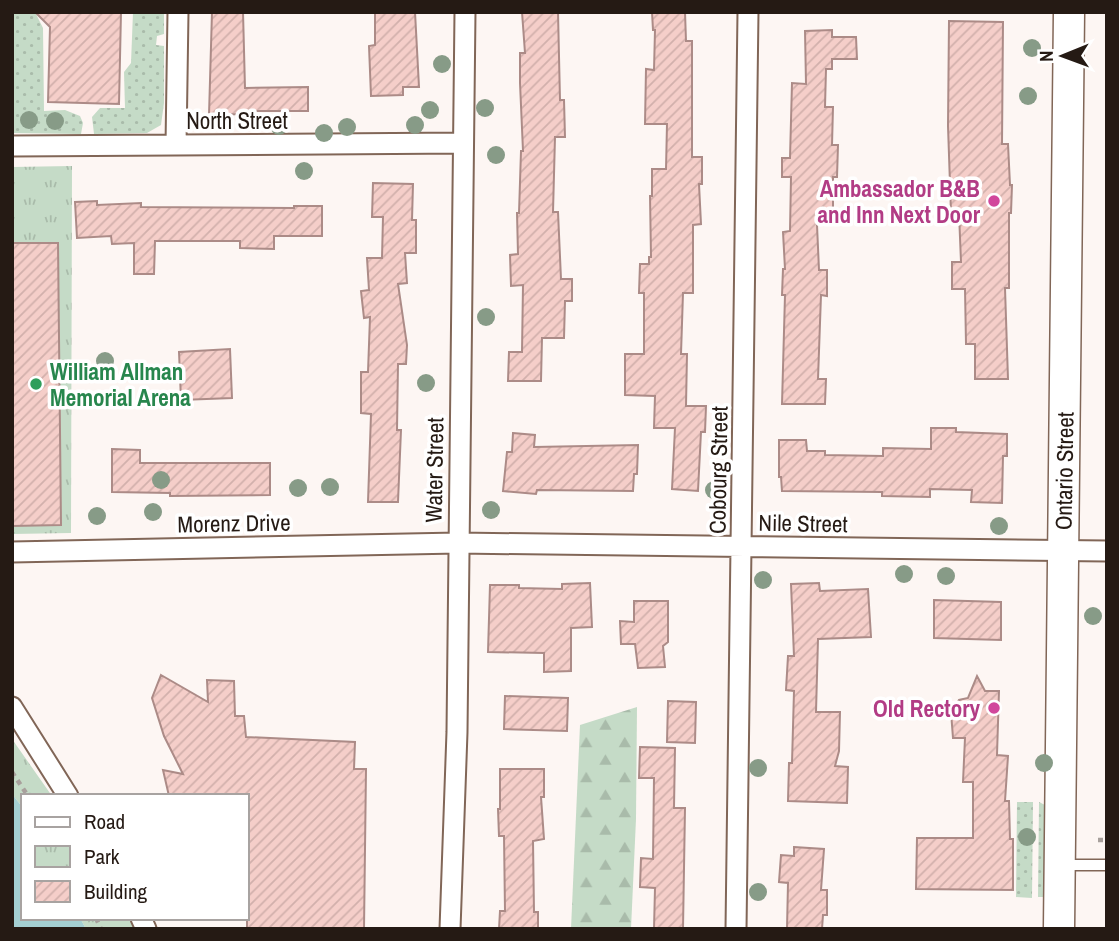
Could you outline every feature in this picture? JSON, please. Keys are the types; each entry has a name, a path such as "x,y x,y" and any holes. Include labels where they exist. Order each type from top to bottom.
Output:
{"main road":[{"name":"Ontario Street","path":"1059,929 1069,12"}],"street":[{"path":"176,145 178,12"},
{"name":"Water Street","path":"450,929 457,732 465,12"},
{"name":"Cobourg Street","path":"736,929 748,12"},
{"name":"North Street","path":"12,146 463,143"},
{"name":"Nile Street","path":"458,543 1107,551"},
{"name":"Morenz Drive","path":"12,552 458,543"},
{"path":"12,707 67,794"}],"lane":[{"path":"1061,865 1107,865"}],"path":[{"path":"12,772 27,794"},
{"path":"1098,840 1107,839"}],"green space":[{"path":"12,12 35,12 43,28 44,111 65,110 80,116 83,123 81,134 12,133"},
{"path":"133,12 164,12 164,34 157,36 156,45 164,46 164,103 161,125 147,133 94,134 92,117 100,108 125,108 124,72 131,63"},
{"name":"William Allman Memorial Arena","path":"72,166 71,533 12,534 12,167"},
{"path":"637,707 631,929 571,929 580,725"},
{"path":"12,739 51,794 21,794 21,805 12,794"},
{"path":"1017,802 1033,802 1032,898 1016,897"},
{"path":"1039,802 1045,805 1044,897 1038,897"},
{"path":"81,920 134,920 138,929 86,929"}],"water":[{"path":"12,794 21,805 21,920 81,920 86,929 12,929"}],"building":[{"path":"35,12 121,12 119,104 48,102 50,27"},
{"path":"212,12 243,12 245,88 308,87 308,111 245,111 245,114 209,115"},
{"path":"375,12 415,12 419,87 403,87 403,95 371,96 369,46 375,45"},
{"path":"522,12 558,12 560,100 564,100 565,137 555,137 553,212 558,212 561,279 572,279 572,301 565,301 564,338 542,338 541,381 508,381 509,352 522,352 523,285 511,286 510,255 518,254 517,213 523,151 520,53 525,53"},
{"path":"652,12 685,12 686,41 692,41 692,157 702,157 702,184 699,184 701,224 693,225 693,293 683,293 681,354 687,354 686,406 706,406 705,432 701,432 698,491 672,489 675,428 654,428 655,396 625,395 625,354 644,354 644,293 639,293 640,264 649,264 651,257 652,169 666,169 667,124 645,124 646,69 654,70 655,30"},
{"path":"949,21 1003,22 1002,144 1008,144 1012,185 1009,213 1009,288 1005,288 1008,379 975,379 975,344 966,344 965,289 952,289 952,262 961,262 959,213 951,213"},
{"path":"832,30 832,37 856,37 857,59 832,59 832,69 826,69 825,107 833,107 832,145 838,145 837,177 833,177 833,225 817,225 819,270 827,270 827,296 821,295 818,379 826,379 825,404 782,404 785,295 782,295 785,269 783,232 790,231 791,177 782,177 782,158 790,158 792,83 806,84 805,31"},
{"path":"373,183 413,184 412,220 416,220 416,253 405,253 407,283 398,284 407,345 406,364 398,364 397,430 401,430 398,502 368,502 371,414 361,413 361,372 368,372 370,317 364,318 361,291 369,290 367,258 382,258 383,217 372,217"},
{"path":"97,201 97,205 141,203 141,207 322,206 322,236 274,236 274,249 240,248 240,241 155,241 154,274 134,274 134,243 112,244 111,236 77,238 75,202"},
{"name":"William Allman Memorial Arena","path":"12,243 58,243 61,525 12,526"},
{"path":"230,349 232,398 181,400 179,352"},
{"path":"931,428 1007,434 1007,456 1003,456 1002,503 971,502 972,490 930,489 930,497 882,496 882,492 782,491 779,477 779,440 806,440 807,451 825,451 825,455 883,456 883,448 931,449"},
{"path":"513,433 535,435 534,447 638,445 637,474 634,474 633,491 537,490 536,494 503,491 507,452 512,452"},
{"path":"112,449 140,450 140,463 270,463 270,495 170,496 170,493 112,492"},
{"path":"590,583 592,627 571,628 571,671 544,672 544,653 488,652 490,585 562,589 562,584"},
{"path":"819,583 820,591 868,589 871,637 818,639 816,712 840,712 839,751 835,766 848,767 847,803 788,801 794,691 786,690 788,656 794,656 791,584"},
{"path":"934,600 1001,602 1001,640 934,638"},
{"path":"634,601 668,601 668,642 663,646 665,667 638,668 635,644 621,644 620,621 634,622"},
{"path":"161,675 208,702 207,680 234,681 235,716 244,716 246,737 355,742 354,769 366,769 364,929 247,929 248,794 169,794 163,770 183,774 164,736 152,698"},
{"path":"977,676 985,691 999,691 997,755 1008,756 1005,801 1009,801 1010,839 1013,839 1013,890 916,889 917,838 973,838 973,782 963,782 965,738 953,738 951,712 959,700 968,698"},
{"path":"505,696 568,698 567,731 504,729"},
{"path":"668,701 696,702 695,743 667,742"},
{"path":"640,747 675,748 674,808 685,808 683,929 654,929 655,888 640,887 641,858 653,859 654,778 639,778"},
{"path":"500,769 544,769 544,797 541,797 544,839 533,841 534,912 538,912 538,929 499,929 500,911 505,911 504,836 499,836 498,809"},
{"path":"794,847 824,849 821,890 827,890 827,915 823,915 822,929 787,929 788,883 779,882 781,855 794,856"}],"place":[{"name":"Ambassador B&B and Inn Next Door","path":"994,201"},
{"name":"William Allman Memorial Arena","path":"36,384"},
{"name":"Old Rectory","path":"994,708"}]}
